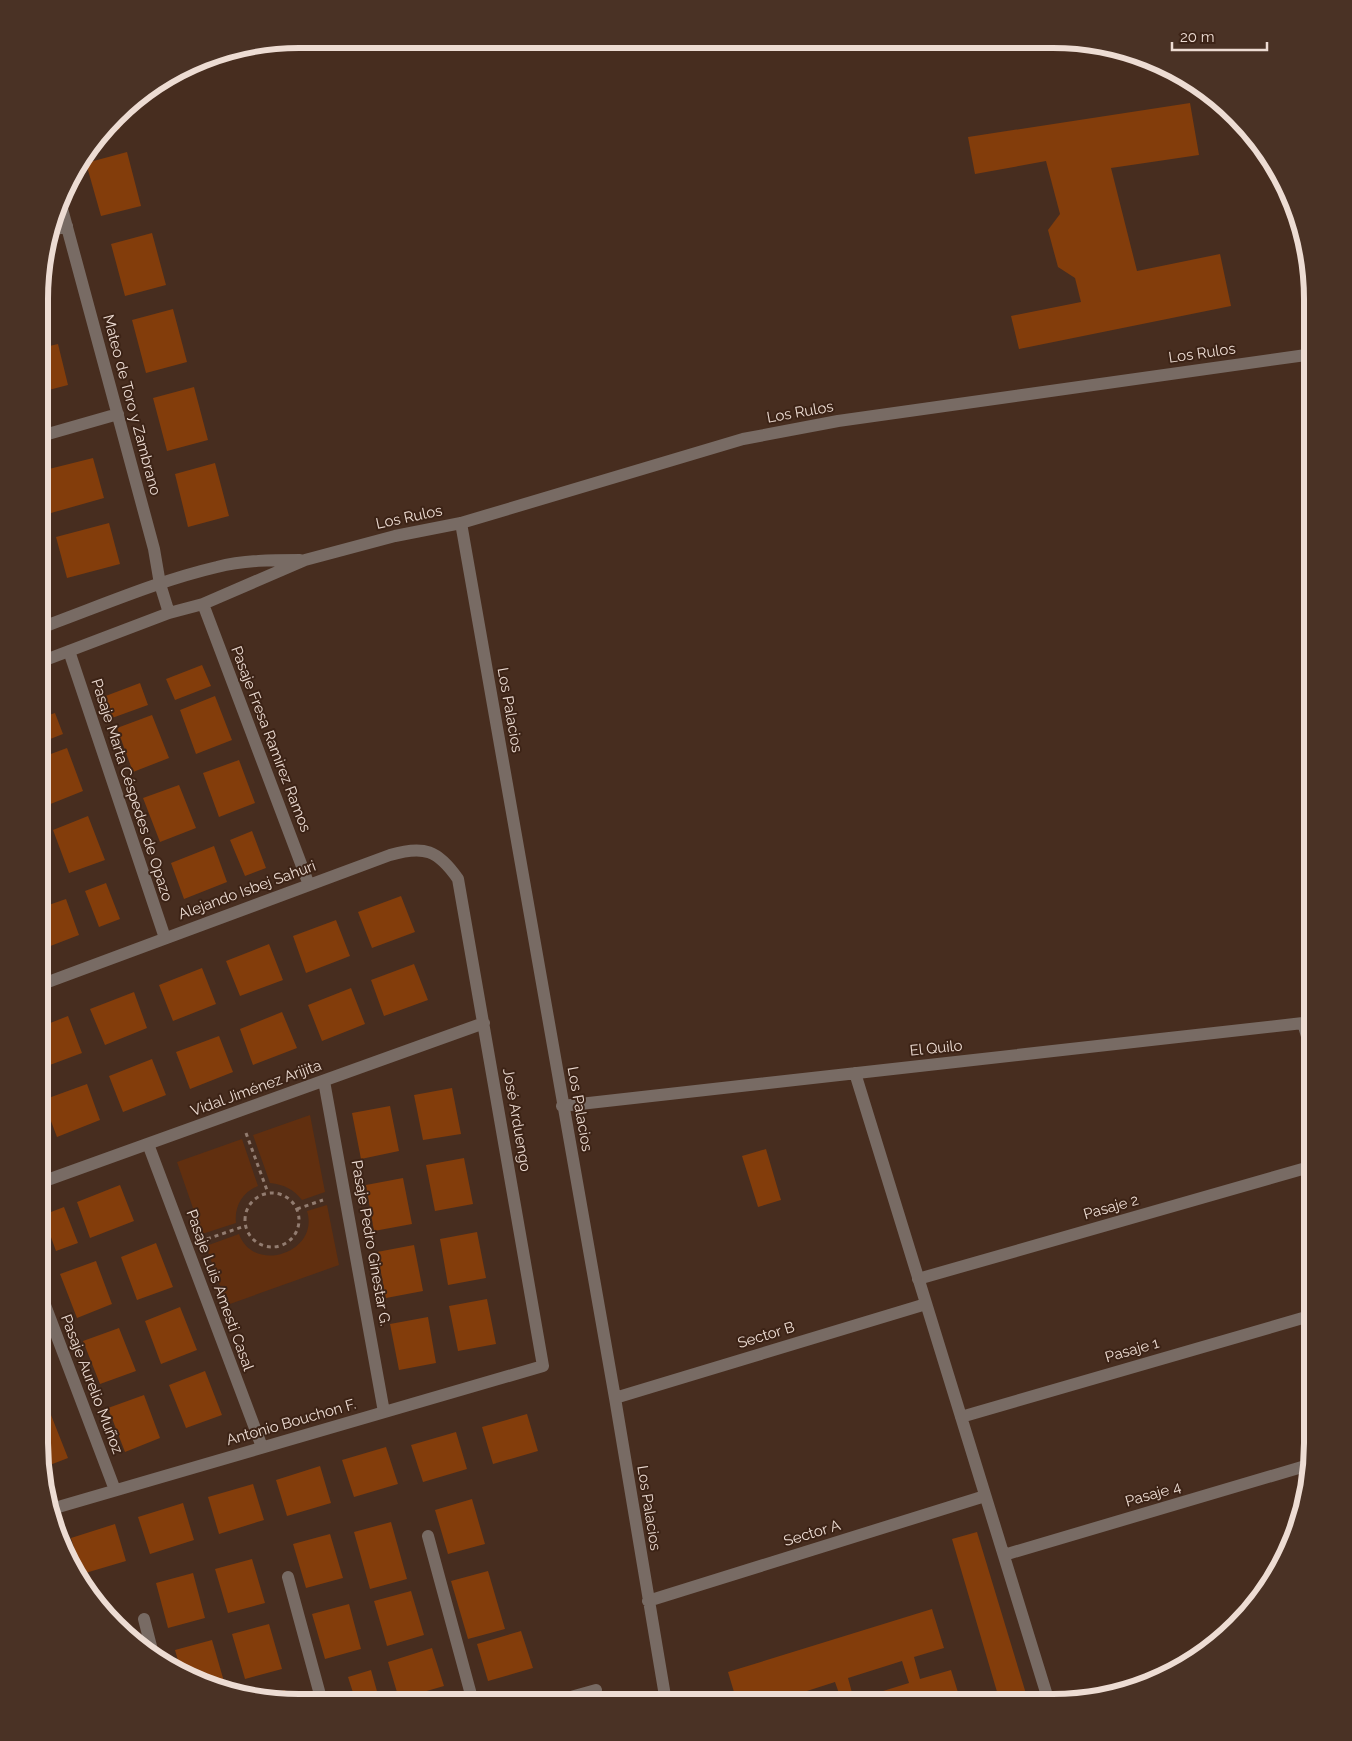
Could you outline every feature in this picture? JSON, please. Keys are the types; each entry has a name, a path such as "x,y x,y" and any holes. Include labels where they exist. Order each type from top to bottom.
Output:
{"street":[{"name":"Mateo de Toro y Zambrano","path":"63,213 154,550 160,584 169,613"},
{"path":"58,229 67,226"},
{"name":"Los Rulos","path":"48,659 169,613 203,604 305,560 395,536 461,522 743,438 838,421 1304,355"},
{"path":"48,434 118,414"},
{"name":"Los Palacios","path":"461,522 664,1693"},
{"name":"Los Rulos","path":"48,625 160,584 218,566 264,560 305,560"},
{"name":"Pasaje Fresa Ramirez Ramos","path":"203,604 308,885"},
{"name":"Pasaje Marta Céspedes de Opazo","path":"69,651 165,938"},
{"name":"Alejando Isbej Sahuri","path":"48,982 407,850 421,850 436,855 449,865 458,880"},
{"name":"José Arduengo","path":"458,880 543,1366"},
{"name":"El Quilo","path":"562,1106 1304,1022"},
{"name":"Vidal Jiménez Arijita","path":"48,1180 484,1023"},
{"path":"855,1073 1046,1693"},
{"name":"Pasaje Pedro Ginestar G.","path":"324,1080 384,1412"},
{"name":"Pasaje Luis Amesti Casal","path":"148,1144 262,1448"},
{"name":"Pasaje 2","path":"918,1279 1304,1169"},
{"name":"Sector B","path":"614,1398 926,1304"},
{"name":"Pasaje Aurelio Muñoz","path":"48,1313 114,1490"},
{"name":"Pasaje 1","path":"961,1417 1304,1318"},
{"name":"Antonio Bouchon F.","path":"56,1508 543,1366"},
{"name":"Pasaje 4","path":"1004,1555 1303,1467"},
{"name":"Sector A","path":"648,1601 985,1496"},
{"path":"428,1536 471,1693"},
{"path":"288,1577 320,1693"},
{"path":"144,1619 151,1645"},
{"path":"585,1693 596,1690"}],"path":[{"path":"238,1111 268,1193"},
{"path":"275,1192 286,1196 295,1205 299,1216 298,1228 292,1239 273,1248 256,1242 249,1236 244,1217 247,1207 253,1198 263,1193 268,1193 275,1192"},
{"path":"186,1246 245,1226"}],"shaded area":[{"path":"310,1115 325,1192 302,1200 288,1188 270,1183 253,1135"},
{"path":"242,1139 258,1186 248,1192 238,1205 236,1223 202,1234 177,1162"},
{"path":"327,1205 339,1265 227,1305 206,1246 239,1234 247,1246 258,1253 271,1256 284,1253 295,1247 304,1238 308,1225 307,1211"}],"building":[{"path":"1190,103 1199,155 1111,168 1137,271 1220,254 1231,306 1019,349 1011,316 1081,302 1075,278 1058,267 1048,230 1060,214 1046,161 975,174 968,137"},
{"path":"119,124 120,129 112,131"},
{"path":"127,152 141,206 101,216 86,165 88,163"},
{"path":"152,233 166,285 125,296 111,244"},
{"path":"173,309 187,362 146,373 132,320"},
{"path":"58,344 68,385 48,390 48,346"},
{"path":"194,387 208,440 167,451 153,398"},
{"path":"93,458 104,498 51,513 48,500 48,469"},
{"path":"215,463 229,516 188,527 175,474"},
{"path":"109,523 120,564 67,578 56,537"},
{"path":"202,665 211,686 175,700 166,679"},
{"path":"140,683 148,705 112,718 103,697"},
{"path":"215,696 232,740 196,754 180,710"},
{"path":"55,713 63,734 48,740 48,715"},
{"path":"152,715 169,758 133,772 117,728"},
{"path":"67,748 83,791 48,805 48,755"},
{"path":"239,760 255,803 219,817 203,773"},
{"path":"179,785 196,828 160,842 143,798"},
{"path":"88,816 105,860 69,873 53,830"},
{"path":"252,831 266,868 245,876 230,840"},
{"path":"214,846 227,882 184,899 171,863"},
{"path":"106,883 120,919 99,927 85,891"},
{"path":"401,896 415,932 372,948 358,912"},
{"path":"66,899 79,935 48,947 48,905"},
{"path":"336,920 350,956 306,973 293,936"},
{"path":"269,944 283,980 240,996 226,961"},
{"path":"414,964 428,1000 384,1016 371,980"},
{"path":"202,968 216,1004 173,1021 159,985"},
{"path":"351,988 365,1024 322,1041 308,1005"},
{"path":"134,992 147,1028 105,1045 90,1009"},
{"path":"282,1012 297,1048 253,1065 240,1029"},
{"path":"68,1016 82,1053 48,1066 48,1024"},
{"path":"219,1036 233,1072 190,1089 176,1052"},
{"path":"152,1059 166,1095 123,1112 109,1076"},
{"path":"87,1084 100,1120 57,1137 48,1113 48,1098"},
{"path":"452,1088 461,1134 423,1140 414,1095"},
{"path":"390,1106 399,1151 361,1159 352,1113"},
{"path":"766,1149 781,1200 758,1207 742,1156"},
{"path":"464,1158 473,1204 435,1211 426,1165"},
{"path":"403,1178 412,1224 374,1231 366,1185"},
{"path":"120,1185 134,1221 90,1238 77,1202"},
{"path":"64,1207 78,1243 56,1251 48,1229 48,1213"},
{"path":"477,1232 486,1278 448,1285 440,1239"},
{"path":"156,1243 173,1287 137,1300 121,1257"},
{"path":"414,1245 423,1291 386,1298 377,1252"},
{"path":"96,1261 112,1304 77,1318 60,1274"},
{"path":"487,1299 496,1344 458,1351 449,1306"},
{"path":"180,1307 197,1350 161,1364 145,1321"},
{"path":"428,1317 436,1363 399,1370 390,1324"},
{"path":"119,1328 136,1371 100,1384 83,1341"},
{"path":"205,1371 222,1415 186,1428 169,1385"},
{"path":"144,1395 160,1438 125,1452 108,1408"},
{"path":"527,1414 538,1451 493,1464 482,1427"},
{"path":"51,1415 68,1458 49,1465 48,1459 48,1416"},
{"path":"456,1432 467,1469 423,1482 411,1445"},
{"path":"386,1447 398,1484 354,1497 342,1460"},
{"path":"320,1466 331,1503 287,1516 276,1480"},
{"path":"253,1484 264,1520 219,1534 208,1497"},
{"path":"472,1499 485,1544 448,1554 435,1510"},
{"path":"183,1503 194,1540 150,1554 138,1517"},
{"path":"391,1522 407,1579 370,1589 354,1532"},
{"path":"115,1524 126,1561 84,1573 79,1564 71,1538"},
{"path":"977,1532 1026,1693 997,1693 952,1539"},
{"path":"330,1534 343,1578 306,1588 293,1544"},
{"path":"252,1559 265,1603 228,1613 215,1569"},
{"path":"488,1571 505,1629 468,1639 451,1581"},
{"path":"193,1573 205,1618 168,1628 156,1583"},
{"path":"411,1591 424,1635 387,1646 374,1601"},
{"path":"349,1604 361,1649 325,1659 312,1614"},
{"path":"932,1609 944,1648 914,1657 920,1679 951,1670 958,1693 877,1693 909,1683 902,1661 848,1678 852,1693 839,1693 835,1682 801,1693 734,1693 728,1672"},
{"path":"269,1624 282,1669 245,1679 232,1634"},
{"path":"521,1631 533,1668 488,1681 477,1644"},
{"path":"212,1640 224,1682 179,1663 175,1650"},
{"path":"432,1648 444,1686 420,1693 397,1693 388,1662"},
{"path":"371,1670 377,1693 353,1693 348,1677"}]}
